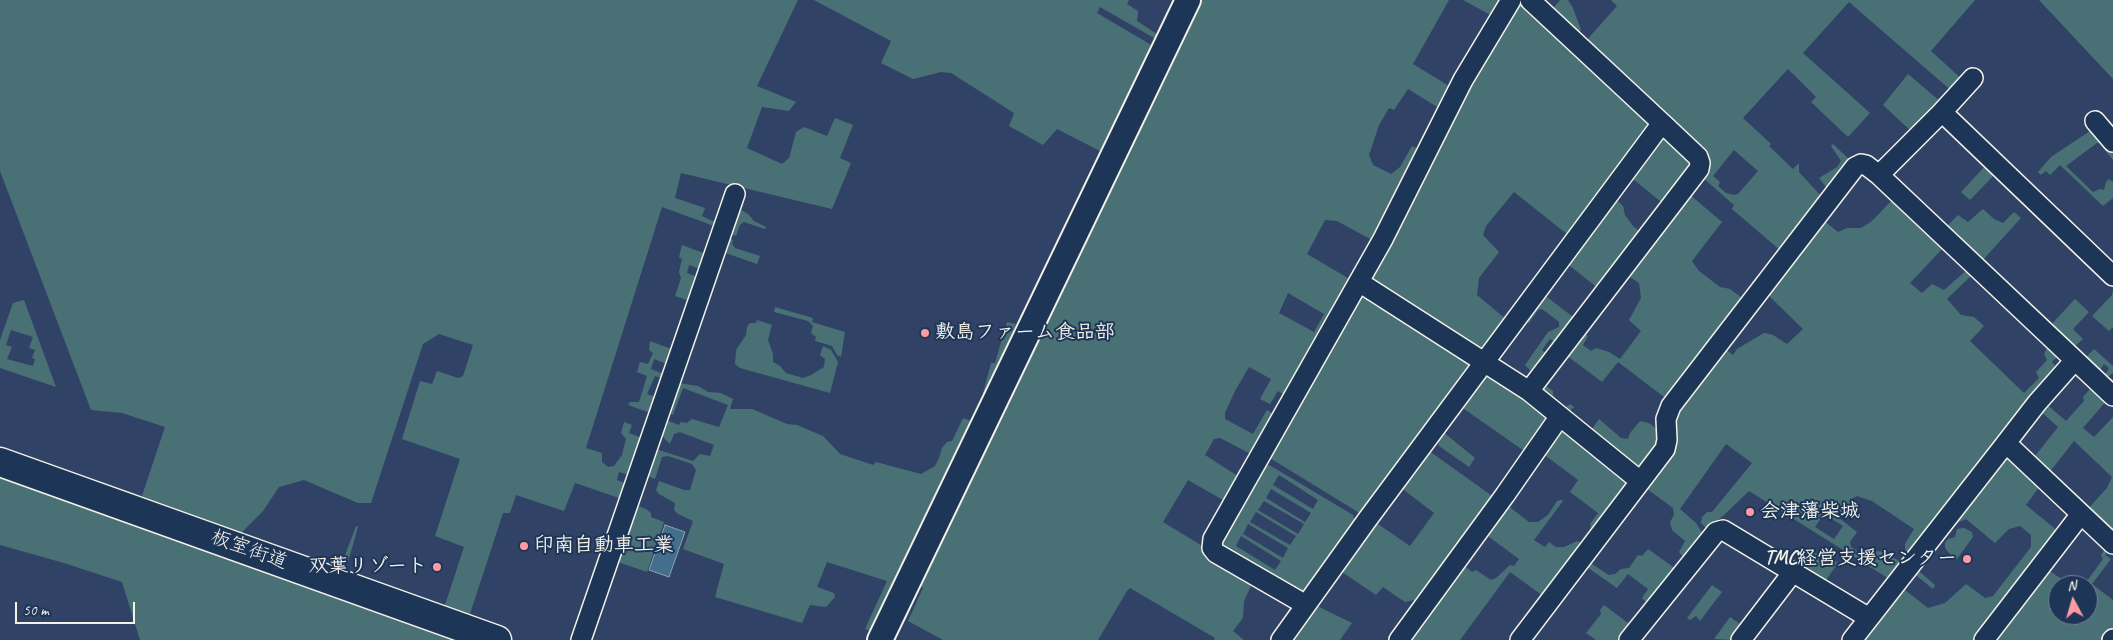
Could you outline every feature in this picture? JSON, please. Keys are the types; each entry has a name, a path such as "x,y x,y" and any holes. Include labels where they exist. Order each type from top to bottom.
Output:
{"main road":[{"name":"板室街道","path":"0,462 497,640"}],"street":[{"path":"880,640 1188,0"},
{"path":"1306,604 1216,554 1212,548 1213,540 1359,282 1412,183 1463,80 1512,0"},
{"path":"1529,391 1699,169 1700,163 1698,156 1530,0"},
{"path":"1878,175 1974,78"},
{"path":"1942,112 2113,276"},
{"path":"2096,121 2113,142"},
{"path":"1281,640 1484,361 1662,122"},
{"path":"1520,640 1665,449 1667,440 1666,419 1671,406 1789,251 1855,168 1861,164 1866,165 1878,175 2113,396"},
{"path":"581,640 735,194"},
{"path":"1359,282 1529,391 1640,481"},
{"path":"1852,640 2037,403 2075,360"},
{"path":"1399,640 1506,495 1560,416"},
{"path":"2006,443 2113,544"},
{"path":"1984,640 2081,514"},
{"path":"1629,640 1716,532 1723,530 1869,618"},
{"path":"1741,640 1793,572"}],"green space":[{"path":"0,0 798,0 757,86 796,102 789,111 762,107 747,148 782,164 789,158 796,132 804,127 827,136 835,118 853,125 840,158 851,163 832,209 681,173 675,198 705,208 702,216 715,222 714,226 662,207 586,448 602,453 602,462 608,467 614,466 622,455 626,439 621,433 624,422 632,425 629,433 645,439 633,476 619,472 617,480 630,485 625,500 575,483 564,511 516,495 510,513 503,513 469,617 444,608 464,547 435,536 460,459 402,439 420,381 432,384 437,371 458,378 463,376 473,345 439,334 423,344 371,503 358,503 304,480 279,487 263,511 240,534 103,486 102,482 142,496 165,427 122,413 91,410 0,171"},
{"path":"814,0 1129,0 1127,4 1138,11 1137,21 1163,38 1161,42 1100,7 1097,13 1158,49 1191,0 1449,0 1413,64 1454,89 1442,110 1408,89 1394,110 1389,108 1379,125 1369,155 1373,165 1391,174 1400,167 1412,146 1421,150 1510,4 1523,1 1652,121 1572,238 1514,192 1486,226 1483,235 1499,252 1479,278 1477,295 1507,320 1366,517 1265,455 1362,287 1372,240 1337,221 1325,220 1307,254 1353,281 1286,396 1278,391 1270,404 1260,399 1271,379 1249,367 1235,391 1225,413 1225,419 1253,434 1267,410 1276,416 1253,455 1220,438 1214,439 1205,455 1241,478 1228,503 1188,480 1163,522 1248,574 1253,581 1244,601 1243,618 1233,631 1244,640 1214,640 1215,638 1130,588 1098,640 943,640 908,621 923,588 918,583 1102,152 1057,129 1043,145 1009,126 1014,113 951,73 941,72 913,79 881,63 891,41","holes":["1288,293 1324,314 1314,332 1279,313"]},
{"path":"1463,0 1507,0 1496,18"},
{"path":"1560,0 1568,0 1573,8 1581,30 1576,35 1550,12"},
{"path":"1611,0 1975,0 1931,51 1963,80 1954,93 1849,2 1803,53 1870,113 1848,137 1811,102 1816,97 1788,69 1743,118 1771,144 1769,146 1793,169 1799,163 1799,172 1822,197 1781,251 1732,209 1734,205 1702,177 1711,163 1709,159 1672,122 1585,42 1617,6","holes":["1734,150 1758,171 1738,194 1734,195 1726,193 1718,186 1720,182 1713,176"]},
{"path":"2039,0 2113,0 2113,79"},
{"path":"1908,74 1942,103 1913,133 1883,105"},
{"path":"2093,129 2113,154 2113,160 2097,143 2066,166 2093,192 2100,189 2104,190 2109,179 2113,182 2113,198 2103,206 2060,165 2050,175 2046,171 2041,175 2038,172 2051,157"},
{"path":"1663,133 1695,161 1665,205 1629,176"},
{"path":"1833,144 1853,163 1829,191 1819,178 1837,167 1841,161 1831,146"},
{"path":"1987,164 1996,173 1970,200 1961,192"},
{"path":"1689,194 1722,222 1692,261 1699,271 1720,287 1730,289 1745,300 1668,400 1618,362 1602,382 1570,358 1564,357 1546,382 1546,386 1553,391 1553,396 1566,407 1570,404 1574,407 1566,415 1541,392 1541,382 1581,330 1588,336 1583,345 1591,351 1596,348 1609,352 1620,359 1641,331 1629,320 1641,298 1639,283 1624,273 1599,289 1565,262 1613,196 1623,206 1625,215 1633,226 1643,234"},
{"path":"1894,198 1944,247 1910,283 1922,293 1932,284 1944,290 1968,269 1973,274 1947,299 1961,315 1974,317 1984,326 1970,341 2024,393 2039,378 2036,372 2047,360 2044,354 2047,348 2040,341 2043,339 2060,354 2052,362 2058,369 2000,443 2040,486 2026,505 2059,532 2040,564 2056,575 2048,575 2048,625 2098,625 2098,589 2113,600 2113,631 2102,640 1849,640 1901,587 1928,608 1945,603 1966,584 1985,598 1993,596 2031,547 2031,535 2020,526 2009,529 1995,543 1966,519 1957,523 1919,571 1935,585 1933,589 1912,572 1912,555 1905,550 1905,544 1914,529 1872,501 1857,496 1850,500 1849,508 1845,515 1839,518 1857,532 1850,542 1851,547 1868,558 1872,557 1877,551 1884,552 1904,564 1891,580 1749,491 1724,515 1709,527 1705,527 1701,523 1702,517 1707,512 1712,512 1752,463 1726,444 1680,509 1696,523 1703,534 1684,558 1679,552 1685,541 1672,530 1670,522 1674,515 1673,508 1643,486 1672,416 1721,346 1733,355 1737,349 1764,333 1773,335 1787,344 1803,329 1767,294 1823,220 1838,232 1847,228 1861,228 1872,221","holes":["1824,514 1843,526 1834,539 1815,527"]},
{"path":"1983,209 1994,219 2003,223 2014,212 2021,218 1980,263 1944,229 1958,215 1968,222"},
{"path":"741,210 754,221 766,227 765,229 744,222 740,225 736,236 725,232 733,212"},
{"path":"725,236 733,240 732,244 735,248 760,256 757,264 720,251"},
{"path":"682,245 706,254 700,269 689,265 687,273 697,277 690,301 675,296 681,278 679,272 682,259 679,257"},
{"path":"2113,291 2113,327 2109,331 2092,316 2112,295"},
{"path":"1543,294 1577,320 1558,344 1550,339 1542,350 1550,357 1535,375 1525,365 1548,332 1559,327 1559,322 1542,309 1538,310 1529,323 1524,320"},
{"path":"2075,299 2089,312 2073,329 2083,339 2072,349 2049,327"},
{"path":"24,300 56,387 0,368 0,340 13,303","holes":["11,330 33,337 29,348 35,350 32,358 35,359 33,366 7,359 12,347 6,345"]},
{"path":"775,307 813,318 812,322 845,332 841,357 837,355 832,346 815,341 816,337 811,333 813,326 808,321 774,312"},
{"path":"757,320 772,325 768,340 773,354 773,362 786,373 803,378 811,375 824,367 825,359 820,355 823,346 831,350 838,362 830,393 740,368 735,364 736,350 746,335 747,327 750,323 756,323"},
{"path":"1007,322 1016,324 986,393 983,393 991,363 995,363"},
{"path":"650,341 674,350 669,365 654,359 651,369 666,375 665,379 655,376 647,394 659,398 653,414 628,405 630,402 639,402 647,376 637,372 640,362 648,364 653,353 649,350"},
{"path":"2094,349 2113,366 2113,373 2105,379 2104,377 2109,368 2104,364 2099,372 2084,359"},
{"path":"1484,369 1550,415 1530,455 1457,404"},
{"path":"2073,373 2079,373 2108,399 2083,428 2094,437 2113,417 2113,536 2086,511 2107,488 2112,477 2074,441 2048,474 2032,460 2058,427 2039,410 2045,403 2066,421 2084,401 2083,397 2090,389"},
{"path":"678,383 698,386 708,392 721,393 733,399 730,409 752,409 787,424 797,425 823,436 840,454 873,465 876,462 921,474 935,466 942,448 947,442 952,441 963,418 971,421 877,633 865,629 887,581 827,562 817,587 834,593 835,597 826,607 810,605 802,623 715,597 724,564 683,549 693,521 678,514 674,510 675,503 659,494 656,490 659,481 684,490 690,490 696,470 692,464 668,456 662,457 655,479 647,476 656,449 693,461 700,454 710,456 714,445 680,432 674,434 670,444 661,435 666,420 679,425 681,422 687,423 692,419 719,427 728,405 683,388 673,415 669,413"},
{"path":"1599,419 1621,438 1628,439 1630,433 1640,421 1649,423 1661,432 1664,440 1642,472 1590,432"},
{"path":"1559,426 1628,483 1592,534 1590,524 1598,513 1570,492 1578,480 1542,453"},
{"path":"1442,431 1475,458 1469,467 1439,446 1438,436"},
{"path":"1427,452 1432,453 1495,498 1428,597 1405,602 1383,587 1376,595 1339,570 1375,522 1410,546 1434,513 1400,487"},
{"path":"1265,464 1353,515 1355,521 1304,593 1223,550 1221,537","holes":["1279,475 1318,500 1313,509 1273,485","1271,489 1311,513 1305,522 1266,498","1264,501 1304,524 1298,534 1258,510","1256,512 1296,536 1290,545 1250,522","1248,524 1288,548 1283,558 1243,534","1241,536 1281,561 1275,570 1236,546"]},
{"path":"0,471 204,547 214,555 451,640 140,640 122,582 0,545"},
{"path":"1557,501 1563,501 1534,540 1545,547 1549,542 1556,547 1564,547 1577,541 1585,544 1546,598 1510,572 1460,640 1410,640 1464,566 1472,572 1476,570 1491,580 1496,578 1510,565 1514,566 1519,559 1485,534 1507,505 1529,522 1538,522 1548,515"},
{"path":"634,504 646,509 651,513 651,517 664,522 647,572 615,561"},
{"path":"356,526 358,527 348,562 343,567 335,569 325,566 326,563 344,558"},
{"path":"1964,528 1972,532 1973,537 1957,559 1953,558 1945,548 1945,543 1948,539 1955,537 1957,529"},
{"path":"2106,547 2110,549 2105,555 2111,559 2098,576 2091,575 2103,559 2101,555"},
{"path":"1648,549 1676,569 1639,621 1635,616 1646,602 1642,598 1648,589 1628,574 1617,588 1584,565 1587,561 1609,575 1615,574 1621,569 1629,568 1638,555 1642,556"},
{"path":"1813,553 1825,554 1838,563 1824,583 1799,567 1805,558"},
{"path":"1712,585 1722,592 1700,621 1696,616 1690,620 1687,618"},
{"path":"1313,604 1352,623 1340,640 1288,640"},
{"path":"1604,605 1632,626 1622,640 1596,640 1586,633 1601,614 1600,610"},
{"path":"1730,617 1743,626 1733,640 1714,639"}],"water":[{"path":"665,525 685,532 669,577 649,570"}],"place":[{"name":"敷島ファーム食品部","path":"925,333"},
{"name":"会津藩柴城","path":"1750,512"},
{"name":"印南自動車工業","path":"524,546"},
{"name":"TMC経営支援センター","path":"1967,559"},
{"name":"双葉リゾート","path":"437,567"}]}
